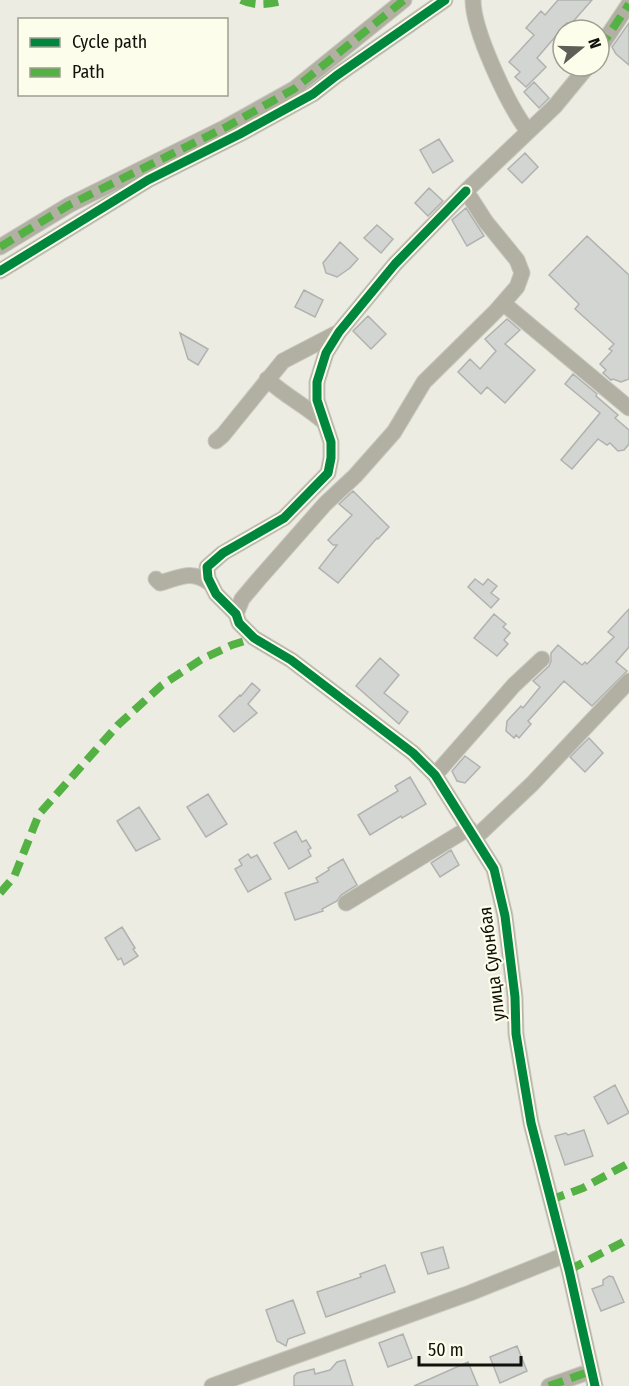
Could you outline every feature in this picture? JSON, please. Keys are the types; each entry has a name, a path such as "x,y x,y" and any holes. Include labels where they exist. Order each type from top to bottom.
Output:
{"street":[{"path":"0,247 69,205 226,127 294,89 404,0"},
{"path":"0,271 148,180 313,94 445,0"},
{"path":"473,0 477,25 486,52 519,120 528,131"},
{"path":"611,31 629,4"},
{"path":"466,191 486,222 517,260 522,273 517,287 424,382 394,432 355,476 325,504 258,580 242,599 236,614 225,604 211,584 207,567 223,552 284,518 328,473 331,442 317,400 317,382 326,353 339,332 395,264 466,191 555,106 578,78"},
{"path":"503,303 629,408"},
{"path":"216,441 283,361 339,332"},
{"path":"267,379 294,401 309,408 325,423"},
{"path":"156,579 160,583 190,574 198,575 211,584"},
{"name":"улица Суюнбая","path":"236,614 239,623 254,638 291,660 412,753 435,775 494,869 505,916 515,997 516,1034 531,1123 595,1386"},
{"path":"435,775 514,685 542,658"},
{"path":"346,903 472,833 532,784 629,681"},
{"path":"212,1386 470,1293 565,1256"},
{"path":"549,1386 591,1371"}],"building":[{"path":"558,0 592,0 576,18 551,18 551,42 537,58 546,67 526,87 515,77 520,72 509,62 534,35 526,28 541,11 545,15"},
{"path":"629,23 629,65 616,54 612,47"},
{"path":"534,82 549,98 539,108 524,92"},
{"path":"439,139 453,161 433,173 420,150"},
{"path":"525,153 538,167 522,183 508,169"},
{"path":"429,188 443,201 428,216 415,203"},
{"path":"466,208 484,236 467,246 452,220"},
{"path":"377,225 393,239 381,253 364,238"},
{"path":"587,236 629,275 629,379 621,382 611,380 603,373 606,370 600,364 612,351 609,349 614,344 575,309 579,304 549,275"},
{"path":"340,242 358,259 337,277 326,273 323,263"},
{"path":"304,290 323,300 315,317 295,307"},
{"path":"368,316 386,334 371,349 353,331"},
{"path":"507,319 520,330 505,344 535,370 505,403 487,387 481,394 458,372 470,359 480,369 496,351 485,339"},
{"path":"180,333 208,349 198,365 188,359"},
{"path":"573,374 618,415 615,418 629,430 629,444 624,450 618,451 610,443 607,445 598,439 572,469 561,460 600,413 565,384"},
{"path":"353,491 389,527 338,583 319,568 337,545 333,545 328,540 352,515 339,504"},
{"path":"475,579 483,585 488,579 497,586 491,593 499,599 491,608 468,587"},
{"path":"629,609 629,647 616,662 627,671 592,706 564,681 528,721 531,724 519,738 516,735 514,738 506,731 507,721 521,706 523,708 540,687 533,681 549,666 551,653 558,645 582,665 585,662 587,664 614,637 608,632"},
{"path":"494,614 506,624 503,627 510,633 504,640 508,644 497,656 474,638"},
{"path":"380,658 399,675 384,693 408,712 399,724 356,686"},
{"path":"252,683 260,690 248,704 257,713 234,732 219,716"},
{"path":"589,738 603,753 585,772 570,757"},
{"path":"465,756 480,767 465,783 457,781 452,771"},
{"path":"410,777 426,804 370,835 358,815 398,791 395,786"},
{"path":"208,794 227,824 206,837 187,807"},
{"path":"139,807 160,839 136,851 117,821"},
{"path":"296,831 302,842 306,840 311,848 308,850 311,856 289,869 274,843"},
{"path":"451,850 459,865 440,877 431,863"},
{"path":"248,854 251,858 257,855 271,879 248,892 235,869 242,865 239,860"},
{"path":"343,859 357,885 341,895 337,901 322,909 323,911 295,920 285,893 318,882 316,878"},
{"path":"122,927 138,956 124,965 121,958 118,960 105,938"},
{"path":"615,1085 629,1113 608,1124 594,1097"},
{"path":"584,1130 593,1156 565,1165 555,1136"},
{"path":"443,1247 449,1268 428,1274 421,1253"},
{"path":"385,1265 395,1292 326,1317 317,1292 361,1277 360,1274"},
{"path":"609,1276 613,1277 624,1302 601,1311 592,1289 603,1285 603,1280"},
{"path":"293,1300 305,1333 288,1339 286,1346 277,1341 266,1310"},
{"path":"403,1334 412,1358 388,1367 379,1343"},
{"path":"517,1346 527,1371 500,1383 490,1357"},
{"path":"345,1360 353,1386 294,1386 294,1376 297,1373 314,1369 315,1374 330,1370 337,1362"},
{"path":"468,1362 478,1386 414,1386"}],"marked path":[{"path":"241,0 258,4 286,0"},
{"path":"0,247 69,205 226,127 294,89 404,0"},
{"path":"611,31 629,4"},
{"path":"0,893 14,877 39,814 118,725 162,685 202,659 254,638"},
{"path":"550,1200 583,1188 629,1163"},
{"path":"569,1270 629,1239"},
{"path":"549,1386 591,1371"}],"cycle path":[{"path":"0,271 148,180 313,94 445,0"},
{"path":"466,191 395,264 339,332 326,353 317,382 317,400 331,442 328,473 284,518 223,553 207,567 208,578 216,594 236,614 239,623 254,638 291,660 413,753 435,775 494,869 505,916 515,997 516,1034 531,1123 569,1270 595,1386"}]}
